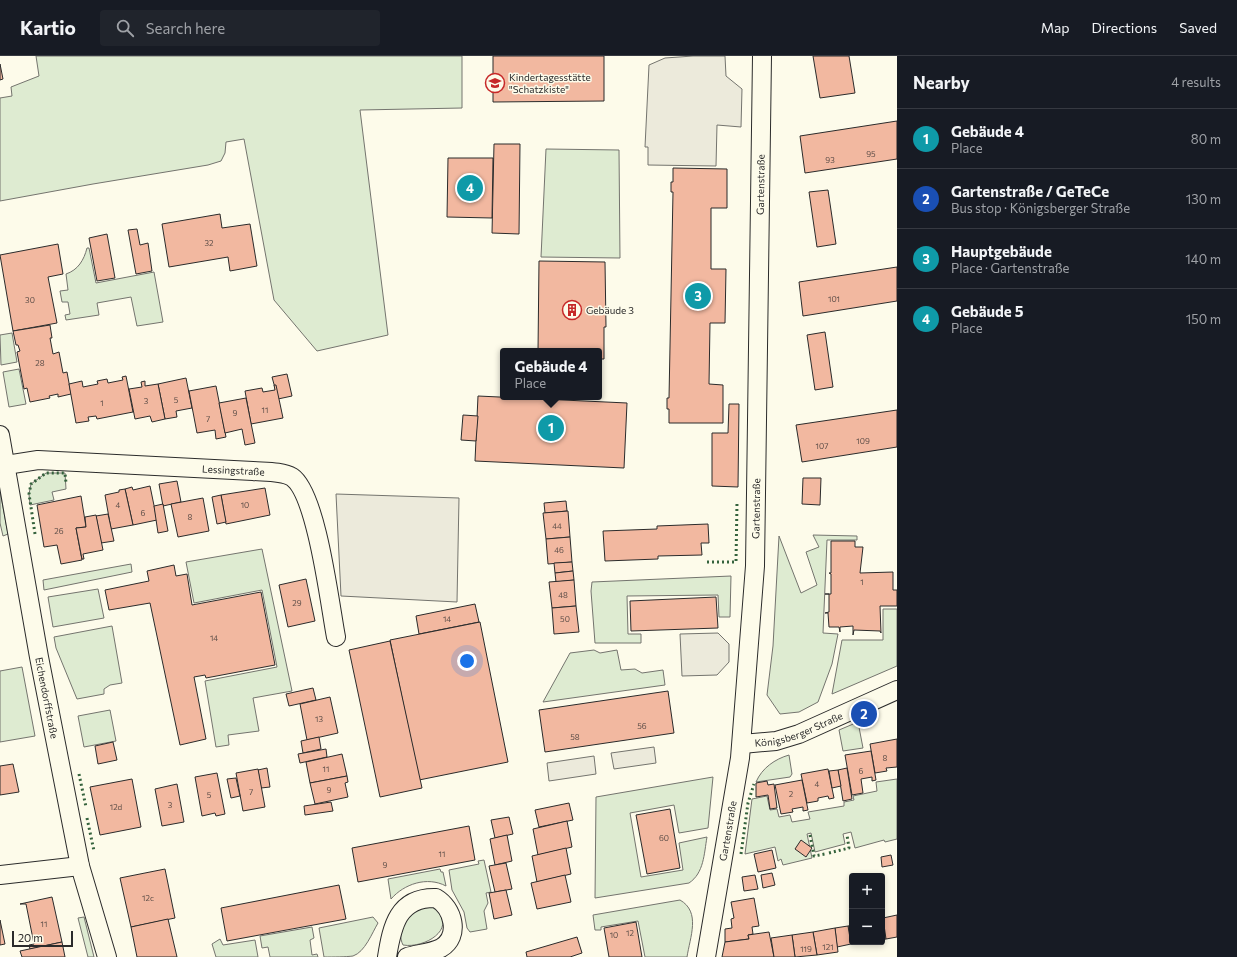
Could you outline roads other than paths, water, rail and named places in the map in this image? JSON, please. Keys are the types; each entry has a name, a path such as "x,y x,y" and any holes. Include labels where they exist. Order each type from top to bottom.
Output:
{"street":[{"name":"Gartenstraße","path":"706,957 742,744 755,566 762,56"},
{"name":"Eichendorffstraße","path":"0,435 39,657 80,866 107,957"},
{"name":"Lessingstraße","path":"6,465 38,460 285,474 292,478 304,495 314,521 336,638"},
{"name":"Königsberger Straße","path":"742,744 776,741 799,734 897,690"},
{"path":"0,876 80,866"},
{"path":"387,957 390,937 405,907 420,899 436,898 445,905 451,917 453,925 452,935 447,944 440,949 407,957"}],"place":[{"name":"Kindertagesstätte \"Schatzkiste\"","path":"495,83"},
{"name":"Gebäude 5","path":"470,188"},
{"name":"Hauptgebäude","path":"698,296"},
{"name":"Gebäude 3","path":"572,310"},
{"name":"Gebäude 4","path":"551,428"},
{"name":"Gartenstraße / GeTeCe","path":"864,714"}]}
